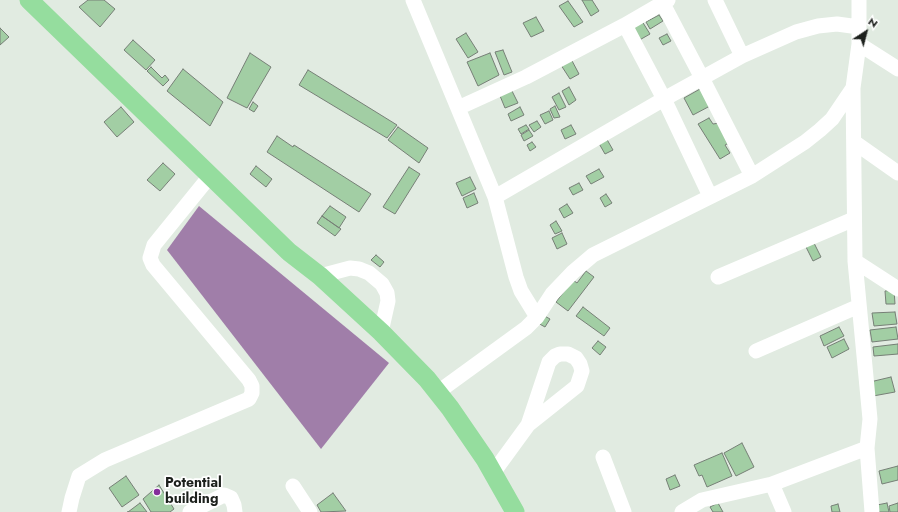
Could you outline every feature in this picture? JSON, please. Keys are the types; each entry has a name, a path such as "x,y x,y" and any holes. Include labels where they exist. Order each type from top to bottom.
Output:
{"main road":[{"path":"29,0 70,38 289,252 320,276 381,332 438,392 485,459 515,512"}],"street":[{"path":"413,0 494,197 521,291 537,316"},
{"path":"715,0 742,56"},
{"path":"859,0 859,44 853,88 854,261 870,419 867,448 872,512"},
{"path":"458,108 526,77 625,25 664,1 752,176"},
{"path":"494,197 742,56 796,32 818,26 837,24 859,28"},
{"path":"625,25 664,99 710,196"},
{"path":"859,44 898,69"},
{"path":"438,392 526,328 537,316 552,294 573,272 594,255 752,176 805,142 820,130 835,114 853,88"},
{"path":"854,142 898,173"},
{"path":"69,512 79,476 105,460 250,399 252,386 249,380 153,265 150,258 154,245 210,176"},
{"path":"718,277 854,219"},
{"path":"854,261 898,290"},
{"path":"320,276 350,268 359,269 368,273 382,284 387,292 388,301 381,332"},
{"path":"756,351 859,306"},
{"path":"492,473 528,425 577,386 582,372 580,364 576,358 568,354 560,354 554,356 549,362 528,425"},
{"path":"682,512 705,506 747,489 772,484 867,448"},
{"path":"603,457 624,512"},
{"path":"772,484 784,512"},
{"path":"293,486 310,512"},
{"path":"190,512 224,495 231,498 235,512"}],"shaded area":[{"path":"199,206 389,363 321,449 167,250"}],"building":[{"path":"88,0 104,0 115,9 100,27 79,7"},
{"path":"582,0 592,0 599,11 591,16"},
{"path":"568,1 583,22 574,27 559,6"},
{"path":"659,15 663,21 650,29 646,22"},
{"path":"536,17 544,31 531,37 523,23"},
{"path":"640,18 650,34 636,42 627,26"},
{"path":"0,28 9,37 0,45"},
{"path":"466,33 478,52 468,58 456,39"},
{"path":"667,34 671,41 663,45 659,38"},
{"path":"133,40 155,60 146,70 124,50"},
{"path":"503,50 512,72 504,75 495,52"},
{"path":"250,53 271,67 247,108 227,98"},
{"path":"490,53 499,75 478,86 467,62"},
{"path":"570,57 579,74 570,79 559,62"},
{"path":"151,67 162,78 165,75 169,80 163,86 147,71"},
{"path":"183,69 223,102 210,126 167,91"},
{"path":"308,70 397,125 387,138 299,85"},
{"path":"510,87 518,103 505,108 498,91"},
{"path":"569,87 576,100 569,105 562,91"},
{"path":"700,89 710,106 693,115 684,98"},
{"path":"559,93 566,107 559,110 552,97"},
{"path":"253,102 258,106 254,112 249,109"},
{"path":"555,106 560,117 554,118 550,109"},
{"path":"121,107 134,122 117,137 104,122"},
{"path":"520,107 524,115 511,121 508,114"},
{"path":"549,111 553,120 545,124 540,115"},
{"path":"709,118 713,124 719,123 731,142 725,145 730,153 720,159 698,124"},
{"path":"537,121 541,127 534,132 529,125"},
{"path":"526,125 529,129 521,134 518,129"},
{"path":"571,125 576,134 565,139 561,130"},
{"path":"398,127 428,148 419,163 388,140"},
{"path":"529,130 533,136 524,141 521,135"},
{"path":"277,136 293,147 294,145 371,194 359,212 267,152"},
{"path":"605,136 613,150 605,154 597,140"},
{"path":"532,142 536,147 530,151 527,145"},
{"path":"163,163 175,174 160,191 147,180"},
{"path":"256,166 272,179 266,187 250,174"},
{"path":"409,167 420,174 395,214 383,207"},
{"path":"599,169 604,177 591,184 586,176"},
{"path":"470,177 476,189 462,196 456,183"},
{"path":"579,183 583,190 573,195 569,188"},
{"path":"474,193 478,203 467,208 463,198"},
{"path":"606,194 612,203 605,207 600,198"},
{"path":"567,204 573,213 564,218 559,209"},
{"path":"330,206 346,217 339,228 322,216"},
{"path":"322,216 341,229 335,236 317,223"},
{"path":"556,221 562,231 555,234 550,225"},
{"path":"562,233 567,244 557,249 552,238"},
{"path":"813,241 821,257 813,261 805,245"},
{"path":"376,255 384,262 380,267 371,260"},
{"path":"586,271 594,277 568,311 556,302 573,280 577,283"},
{"path":"894,290 895,304 886,304 885,291"},
{"path":"583,307 610,328 604,336 576,316"},
{"path":"895,312 897,324 874,326 872,313"},
{"path":"541,314 550,319 545,327 536,322"},
{"path":"839,327 844,336 824,346 820,336"},
{"path":"896,327 898,339 872,342 870,330"},
{"path":"844,339 849,349 832,358 827,347"},
{"path":"598,341 606,347 600,355 592,348"},
{"path":"898,344 898,354 874,356 873,347"},
{"path":"891,377 895,392 873,396 870,382"},
{"path":"742,443 754,467 736,476 724,453"},
{"path":"722,453 732,476 707,487 702,475 699,476 694,465"},
{"path":"898,466 898,480 882,484 879,471"},
{"path":"675,475 680,486 670,490 666,479"},
{"name":"Potential building","path":"126,476 139,495 122,507 109,488"},
{"name":"Potential building","path":"159,485 174,509 170,512 151,512 143,499"},
{"path":"333,493 346,511 321,512 317,505"},
{"name":"Potential building","path":"140,503 147,512 128,512"},
{"path":"718,503 723,512 713,512 710,507"},
{"path":"887,503 889,512 879,512 877,505"},
{"path":"898,503 898,512 890,512 889,506"},
{"path":"838,504 840,512 832,512 831,506"}],"place":[{"name":"Potential building","path":"157,492"}]}
